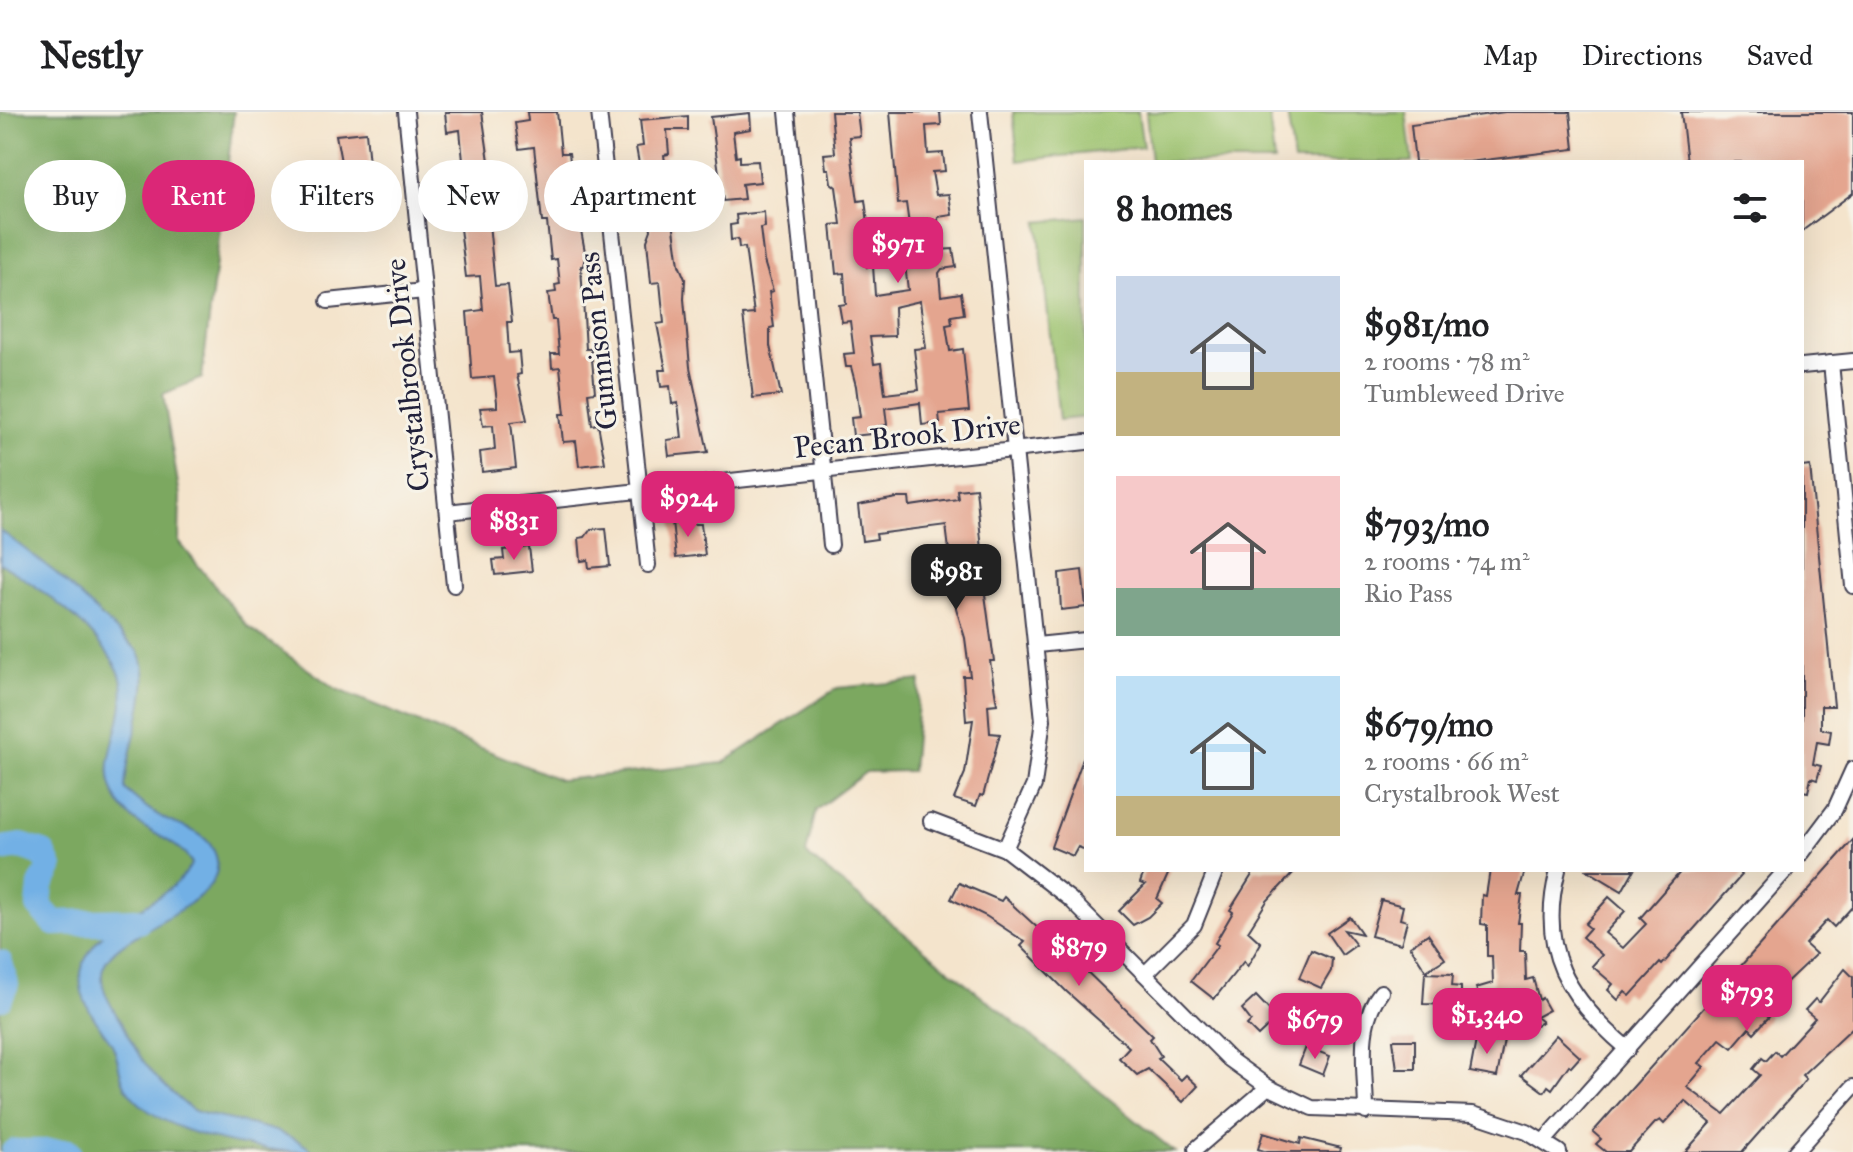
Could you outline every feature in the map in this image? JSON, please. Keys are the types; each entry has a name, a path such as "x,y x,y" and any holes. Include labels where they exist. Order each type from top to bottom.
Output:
{"street":[{"name":"Crystalbrook Drive","path":"406,112 454,585"},
{"name":"Gunnison Pass","path":"599,112 648,565"},
{"path":"787,112 831,545"},
{"path":"980,112 1043,720 1041,753 1034,785 1005,849"},
{"path":"328,301 424,291"},
{"path":"1804,366 1853,361"},
{"path":"1831,363 1853,586"},
{"name":"Pecan Brook Drive","path":"447,512 1084,442"},
{"path":"1037,645 1084,640"},
{"path":"1804,850 1835,809 1853,769"},
{"path":"931,821 1005,849 1070,899 1229,1059 1268,1087 1312,1108 1366,1112 1449,1110 1473,1114 1545,1140 1559,1152"},
{"path":"1145,974 1194,925 1215,872"},
{"path":"1558,872 1551,922 1564,977 1585,1011 1628,1049"},
{"path":"1545,1140 1784,872"},
{"path":"1366,1112 1364,1028 1372,1003 1381,992"},
{"path":"1196,1149 1268,1087"},
{"path":"1795,1152 1853,1087"}],"green space":[{"path":"0,112 234,112 228,160 142,160 142,232 220,232 202,378 163,394 180,496 179,542 248,627 336,689 560,780 723,763 837,688 920,680 912,771 866,772 816,810 806,854 1175,1152 0,1152"},
{"path":"1013,112 1138,112 1143,147 1018,161"},
{"path":"1146,112 1269,112 1274,160 1151,160"},
{"path":"1287,112 1406,112 1412,160 1294,160"},
{"path":"1084,217 1084,417 1059,420 1038,222"}],"water":[{"path":"0,530 56,573 138,651 143,665 143,699 125,789 158,815 198,833 213,849 217,869 209,887 192,902 125,943 109,958 102,974 109,1000 147,1066 188,1107 272,1130 314,1152 241,1145 188,1131 144,1107 125,1086 113,1047 82,992 81,971 95,944 108,931 169,890 192,863 174,845 132,819 115,796 109,769 122,705 123,690 118,670 82,624 49,596 0,563"}],"building":[{"path":"445,112 482,112 489,160 463,160 460,130 447,132"},
{"path":"527,112 557,112 561,153 569,153 570,160 544,160 544,222 534,147 519,149 515,123 528,121"},
{"path":"831,112 857,112 860,136 849,137 858,201 865,200 869,231 864,232 867,267 873,266 875,295 908,290 903,247 912,246 906,203 898,204 890,112 940,112 941,125 926,126 928,154 943,153 945,171 932,172 936,195 949,194 952,215 938,217 939,250 953,249 956,267 942,269 939,273 941,296 961,293 964,314 951,316 952,324 946,325 950,351 963,349 969,411 939,414 940,423 922,425 920,403 885,408 887,425 879,426 880,433 853,436 851,418 860,417 856,386 851,367 846,367 844,354 854,353 850,321 842,322 839,305 846,304 844,273 836,274 831,225 841,224 836,187 831,183 824,154 835,153","holes":["920,301 926,348 914,349 919,390 885,394 881,363 874,364 870,337 895,336 894,307"]},
{"path":"1505,112 1570,112 1574,149 1485,160 1415,160 1411,125"},
{"path":"1681,112 1853,112 1853,193 1804,230 1804,160 1687,160"},
{"path":"750,113 751,129 733,132 736,157 740,156 740,162 758,161 760,182 742,184 744,199 725,201 725,160 717,160 711,117"},
{"path":"688,116 688,130 667,130 669,154 664,155 665,160 638,160 636,147 643,146 640,120"},
{"path":"366,132 369,160 341,160 336,135"},
{"path":"764,212 765,227 760,228 764,261 773,291 769,292 774,327 770,328 770,346 781,395 753,398 743,315 754,314 745,247 739,248 738,239 731,240 730,225 737,224 736,215"},
{"path":"460,232 490,232 495,286 508,285 512,322 507,322 509,353 519,352 521,374 517,375 527,420 511,422 516,468 482,472 480,452 495,450 493,425 483,426 480,408 497,407 497,402 494,377 472,379 467,312 483,310 480,276 466,277"},
{"path":"548,232 581,232 586,257 584,266 581,266 586,349 591,349 595,392 588,393 592,425 598,424 605,463 579,466 576,441 563,442 560,414 565,414 560,367 552,368 551,354 559,354 556,320 552,320 548,293 556,292 555,285 560,284 557,259 551,260"},
{"path":"650,232 674,232 679,265 685,279 690,367 708,452 669,456 667,440 682,438 678,403 672,404 670,386 661,387 659,370 666,370 657,324 664,323 660,282 651,283 647,241"},
{"path":"1810,466 1834,706 1821,706 1821,729 1831,731 1829,744 1817,742 1813,764 1821,766 1817,780 1811,778 1808,792 1804,791 1804,467"},
{"path":"976,488 982,550 972,551 975,573 982,572 994,661 990,661 997,704 988,705 990,733 1000,734 983,796 980,795 976,806 954,799 965,773 973,720 966,721 963,676 970,676 965,638 956,608 946,525 876,534 877,539 862,541 858,505 909,498 910,506 958,499 957,490"},
{"path":"686,519 693,524 701,524 705,555 676,558 672,521"},
{"path":"606,528 610,566 589,568 588,560 581,561 579,538 585,537 591,529"},
{"path":"529,547 532,571 495,575 493,560 504,559 503,550"},
{"path":"1082,570 1084,607 1061,610 1059,573"},
{"path":"1084,756 1084,849 1078,847 1073,856 1051,847"},
{"path":"1853,840 1853,906 1834,927 1827,920 1805,944 1816,954 1778,990 1781,993 1764,1012 1769,1017 1754,1033 1749,1028 1732,1048 1720,1039 1699,1063 1704,1067 1687,1087 1724,1114 1760,1075 1753,1069 1762,1058 1766,1061 1775,1051 1780,1056 1815,1018 1805,1010 1815,999 1819,1002 1845,969 1853,977 1853,1027 1802,1075 1806,1079 1742,1152 1685,1152 1711,1123 1685,1101 1664,1124 1660,1120 1655,1123 1629,1152 1606,1152 1596,1144 1601,1139 1593,1132"},
{"path":"1144,872 1169,872 1157,899 1162,903 1148,917 1133,925 1119,911 1145,885 1140,883"},
{"path":"1254,872 1294,872 1267,901 1248,931 1261,943 1247,967 1244,961 1214,999 1191,981 1218,945 1215,943 1233,912 1230,910"},
{"path":"1490,872 1524,872 1518,895 1522,895 1518,923 1521,923 1520,951 1525,951 1526,980 1533,978 1539,1000 1542,998 1549,1010 1536,1017 1542,1022 1522,1032 1508,1005 1485,1013 1476,988 1493,983 1492,956 1487,956 1487,925 1481,924 1482,895 1486,896"},
{"path":"1590,872 1633,872 1622,891"},
{"path":"1680,872 1739,872 1742,875 1662,965 1660,963 1630,996 1625,992 1618,1000 1608,990 1613,984 1592,966 1602,955 1582,937 1590,928 1585,924 1609,897 1625,911 1605,933 1623,948 1646,924 1640,918"},
{"path":"959,883 1001,901 1004,897 1066,954 1072,948 1081,958 1077,962 1153,1036 1150,1039 1161,1056 1158,1058 1181,1080 1186,1075 1198,1086 1183,1102 1148,1069 1137,1075 1119,1058 1129,1047 1021,946 1025,942 986,916 951,899"},
{"path":"1381,900 1403,906 1400,919 1407,921 1401,944 1371,936"},
{"path":"1350,917 1362,934 1344,930 1356,945 1342,955 1327,933"},
{"path":"1428,934 1445,959 1426,971 1410,946"},
{"path":"1311,950 1332,959 1331,971 1321,988 1299,978"},
{"path":"1425,973 1453,974 1452,986 1461,987 1461,1001 1452,1000 1452,1005 1423,1004"},
{"path":"1256,996 1277,1018 1258,1036 1247,1025 1251,1021 1242,1009"},
{"path":"1315,1000 1311,1010 1321,1009 1328,1029 1302,1031 1300,1003"},
{"path":"1477,1035 1504,1040 1497,1077 1470,1072"},
{"path":"1556,1035 1580,1057 1571,1067 1569,1065 1552,1089 1548,1086 1544,1092 1521,1075"},
{"path":"1393,1040 1415,1040 1415,1069 1397,1069"},
{"path":"1306,1047 1330,1056 1323,1075 1299,1065"},
{"path":"1263,1133 1300,1144 1301,1138 1341,1148 1340,1152 1267,1152 1258,1149"}],"waterway":[{"path":"0,849 21,846 43,853 50,868 41,885 39,906 54,923 138,921"},
{"path":"0,963 6,984 0,998"},
{"path":"14,1152 69,1152"}]}
